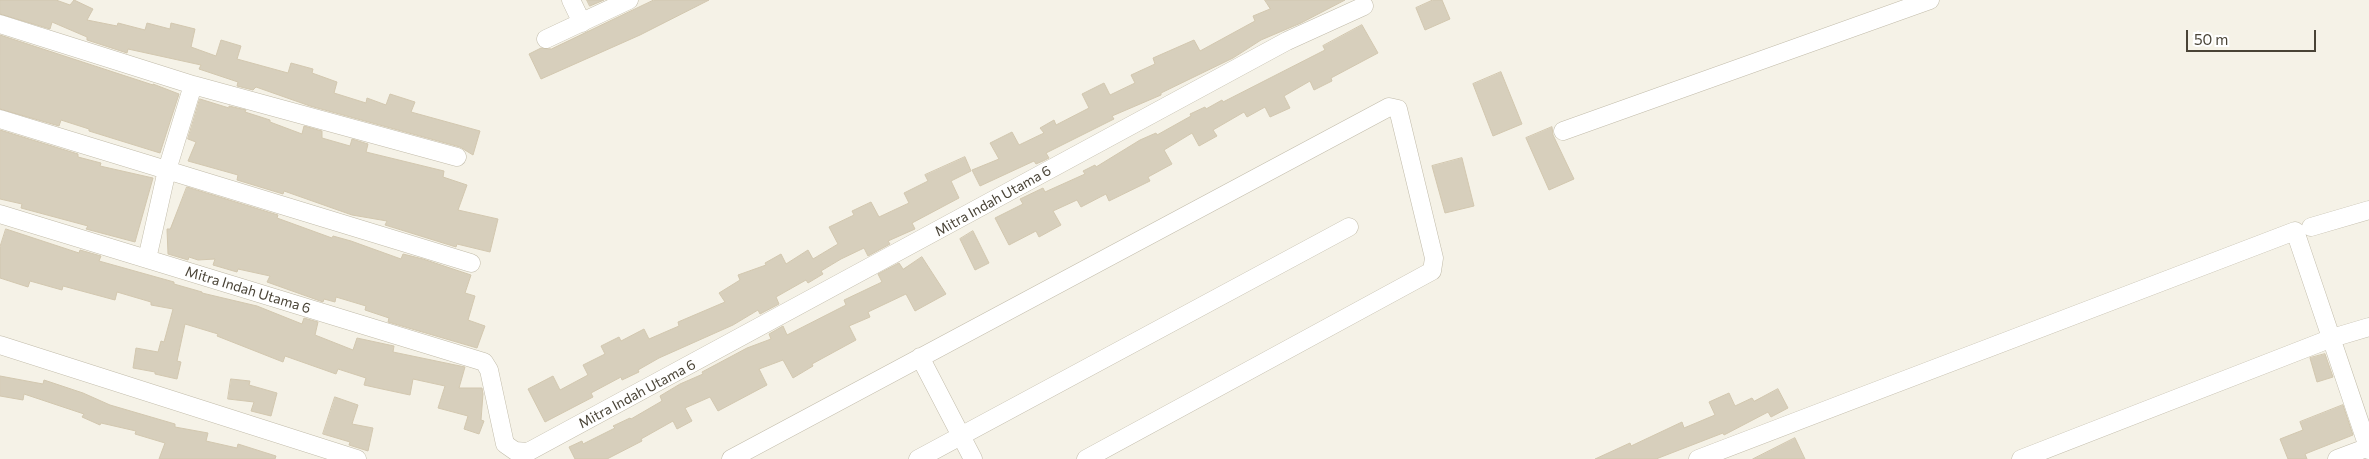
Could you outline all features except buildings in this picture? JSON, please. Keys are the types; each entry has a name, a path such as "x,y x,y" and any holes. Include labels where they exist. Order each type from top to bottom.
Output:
{"street":[{"path":"572,0 582,23"},
{"path":"546,39 629,0"},
{"path":"1563,131 1930,0"},
{"name":"Mitra Indah Utama 6","path":"0,214 484,362 489,370 505,444 514,450 528,452 1287,40 1364,6"},
{"path":"0,24 193,85 456,157"},
{"path":"147,259 167,170 193,85"},
{"path":"731,459 1388,107 1398,109 1434,258 1432,271 1086,459"},
{"path":"0,119 471,263"},
{"path":"2311,227 2369,210"},
{"path":"918,459 1349,227"},
{"path":"1698,459 2295,231 2369,448 2337,459"},
{"path":"2021,459 2332,338 2369,327"},
{"path":"0,345 357,459"},
{"path":"920,357 974,459"}]}
